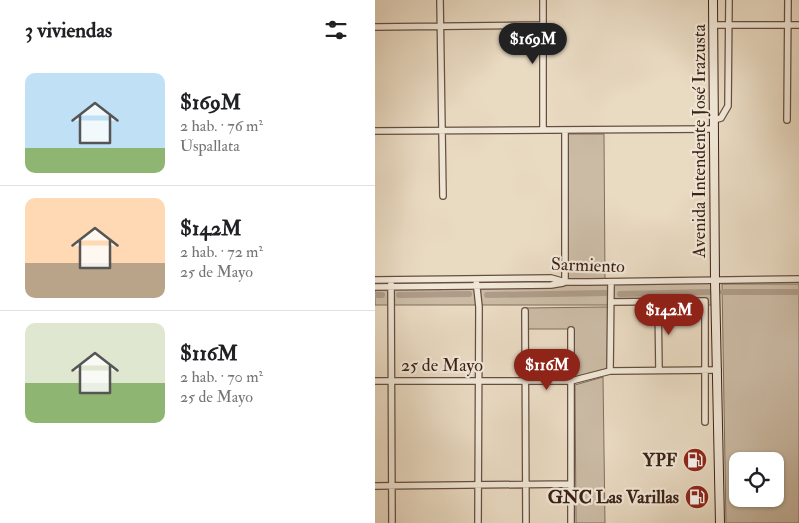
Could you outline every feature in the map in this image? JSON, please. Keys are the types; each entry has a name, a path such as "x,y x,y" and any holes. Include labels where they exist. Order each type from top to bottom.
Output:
{"main road":[{"name":"Avenida Intendente José Irazusta","path":"713,0 715,281 721,523"}],"street":[{"path":"440,0 443,196"},
{"path":"543,0 543,130"},
{"path":"714,120 721,118 728,106 729,0"},
{"path":"787,120 788,0"},
{"path":"375,27 543,25"},
{"path":"713,25 799,25"},
{"path":"375,131 714,129"},
{"path":"375,287 551,286 565,282 565,130"},
{"name":"Sarmiento","path":"375,280 551,278 565,282 611,282 799,279"},
{"path":"476,279 479,308 478,523"},
{"path":"391,280 392,523"},
{"path":"611,282 611,371"},
{"path":"611,302 705,301 705,422"},
{"path":"658,302 659,370"},
{"path":"525,311 526,523"},
{"path":"571,330 571,523"},
{"name":"25 de Mayo","path":"375,381 571,381 611,371 718,370"},
{"path":"375,486 571,484"}],"shaded area":[{"path":"568,134 604,134 605,279 568,279"},
{"path":"712,283 712,305 375,305 375,285"},
{"path":"722,284 799,284 799,523 726,523"},
{"path":"608,307 608,368 573,379 572,329 526,329 526,308"},
{"path":"603,377 605,523 576,523 575,385"}],"waterway":[{"path":"620,294 709,292"},
{"path":"723,292 799,292"},
{"path":"487,295 607,293"},
{"path":"399,295 469,294"},
{"path":"375,295 382,295"}],"place":[{"name":"YPF","path":"695,460"},
{"name":"GNC Las Varillas","path":"697,497"}]}
